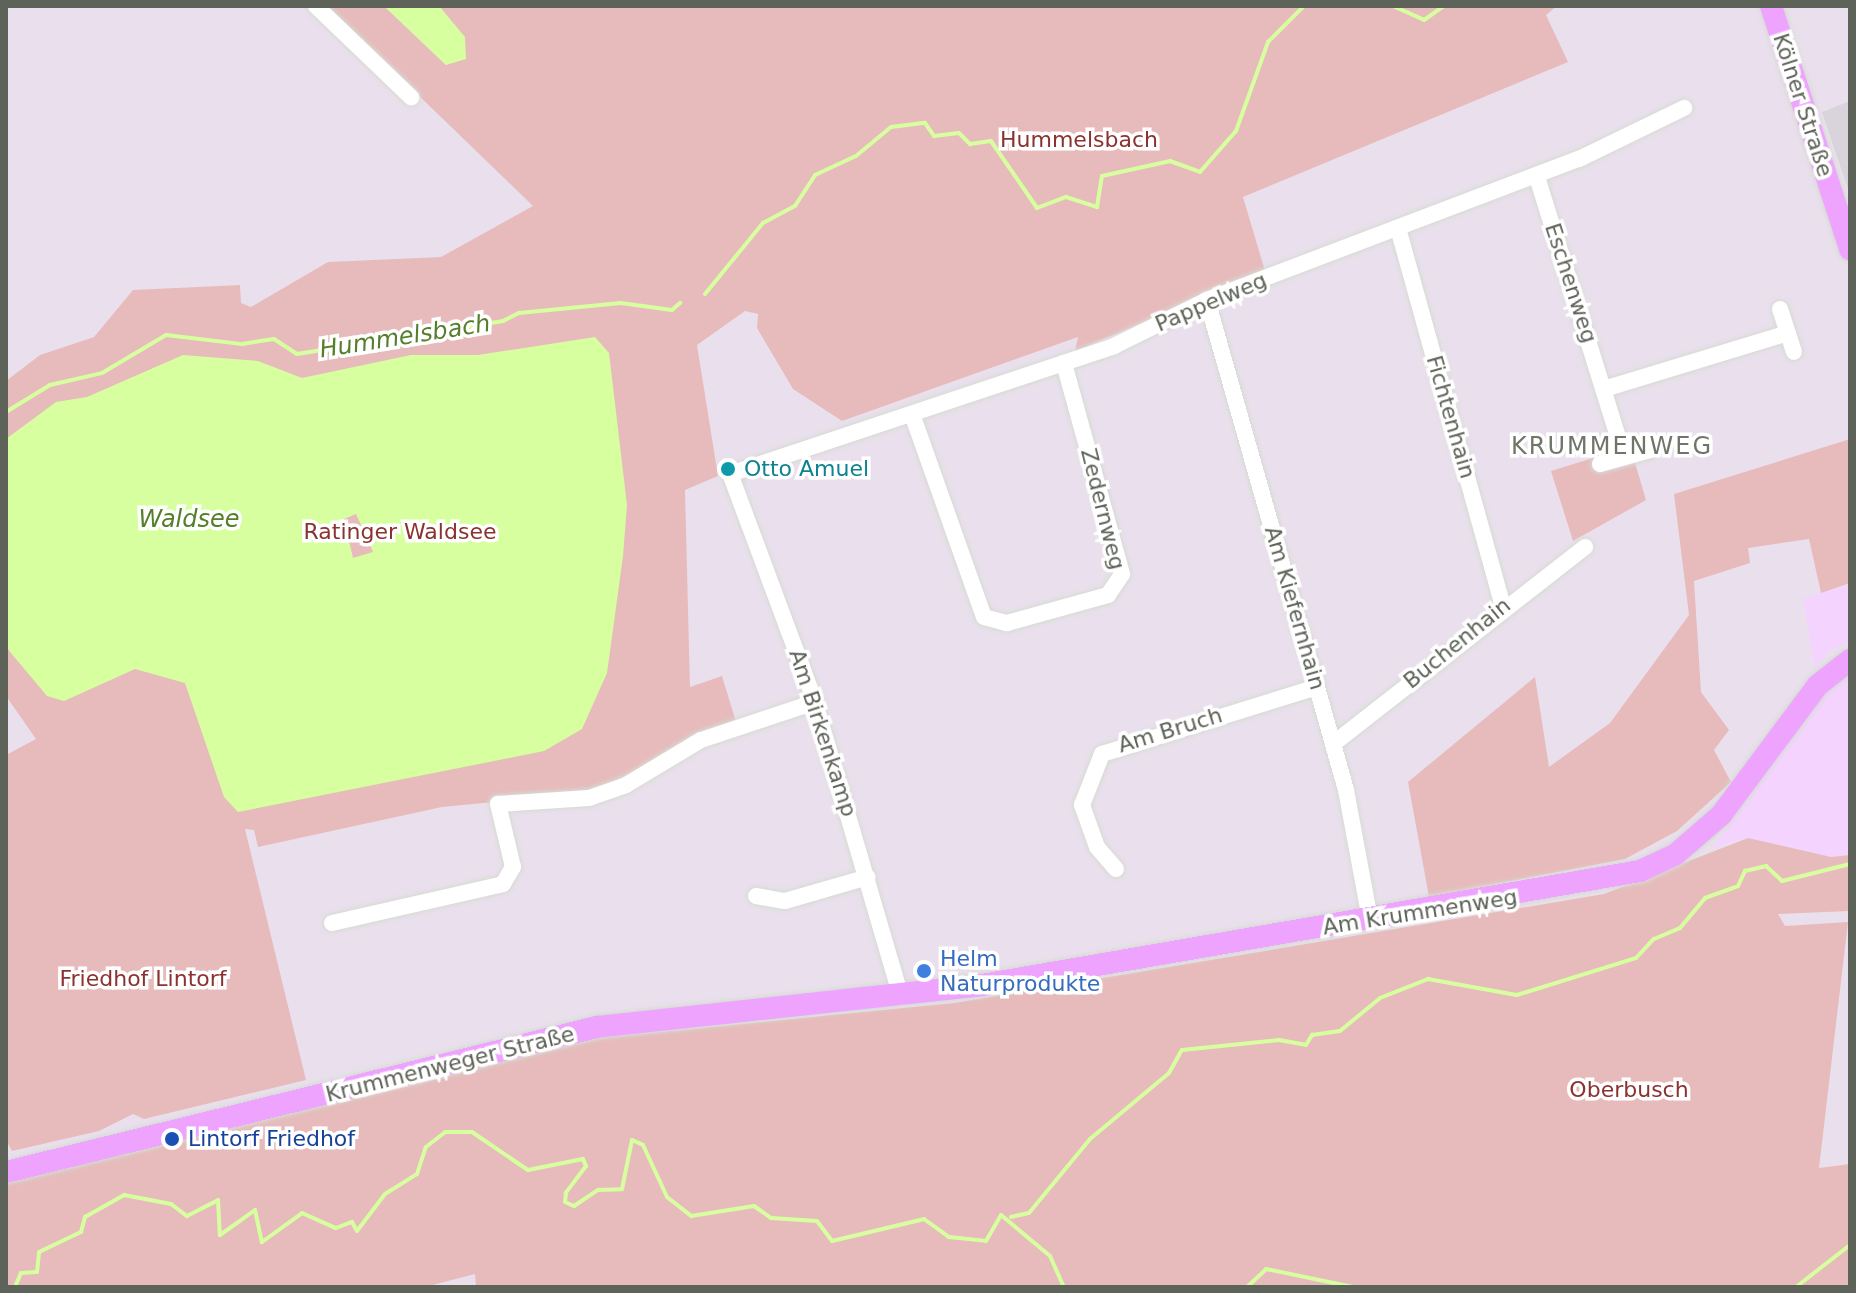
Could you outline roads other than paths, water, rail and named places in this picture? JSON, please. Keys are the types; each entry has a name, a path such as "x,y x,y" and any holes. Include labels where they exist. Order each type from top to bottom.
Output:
{"main road":[{"name":"Kölner Straße","path":"1771,6 1850,249"},
{"name":"Am Krummenweg","path":"901,997 1593,884 1676,854 1721,815 1818,685 1850,660"},
{"name":"Krummenweger Straße","path":"6,1172 597,1027 901,997"}],"street":[{"path":"316,6 411,97"},
{"name":"Pappelweg","path":"730,474 1064,363 1207,300 1537,177 1684,108"},
{"name":"Eschenweg","path":"1537,177 1624,457"},
{"name":"Fichtenhain","path":"1398,228 1503,606"},
{"name":"Am Kiefernhain","path":"1207,300 1333,744 1370,920"},
{"path":"1780,309 1794,352"},
{"path":"1604,389 1788,333"},
{"name":"Zedernweg","path":"912,414 984,617 1007,623 1108,595 1122,574 1064,363"},
{"path":"1600,464 1650,450"},
{"name":"Am Birkenkamp","path":"730,474 815,702 901,997"},
{"name":"Buchenhain","path":"1333,744 1503,606 1585,547"},
{"name":"Am Bruch","path":"1116,869 1097,847 1082,805 1102,754 1317,687"},
{"path":"332,923 503,884 513,867 498,804 589,798 626,785 701,740 815,702"},
{"path":"756,896 785,901 868,877"}],"water":[{"path":"384,6 439,6 465,37 466,59 446,65"},
{"name":"Waldsee","path":"595,337 609,353 627,505 607,673 582,729 544,751 238,812 224,797 185,683 135,669 64,701 47,696 6,647 6,439 56,402 87,397 183,355 258,361 302,378 411,355 478,355","holes":["356,514 373,552 353,558 344,519"]}],"waterway":[{"name":"Hummelsbach","path":"705,294 763,223 795,206 815,175 856,156 891,127 925,123 934,136 959,133 970,144 991,141 1037,208 1066,197 1097,207 1102,176 1170,161 1200,172 1236,131 1268,42 1304,6"},
{"path":"1393,6 1424,20 1444,6"},
{"name":"Hummelsbach","path":"6,412 50,385 102,373 166,335 242,344 274,339 297,354 503,321 519,313 621,303 672,310 680,303"},
{"path":"1011,1217 1029,1213 1090,1139 1169,1073 1182,1050 1279,1040 1306,1045 1312,1035 1340,1031 1380,998 1428,979 1517,995 1636,958 1654,939 1680,928 1705,898 1738,886 1745,871 1766,866 1782,881 1850,864"},
{"path":"15,1287 21,1273 37,1272 39,1252 81,1232 85,1217 124,1195 171,1204 187,1216 218,1200 220,1235 255,1210 262,1242 302,1213 336,1228 352,1222 357,1231 385,1194 417,1174 426,1147 445,1132 472,1132 528,1170 583,1159 586,1166 566,1193 565,1202 574,1206 598,1190 622,1189 632,1140 643,1145 667,1197 691,1216 754,1206 771,1218 817,1221 832,1241 924,1219 949,1237 986,1241 1001,1215 1050,1256 1064,1287"},
{"path":"1796,1287 1850,1245"},
{"path":"1214,1287 1247,1287 1266,1269 1353,1287"},
{"path":"1137,1287 1145,1287"}],"place":[{"name":"Otto Amuel","path":"728,469"},
{"name":"Helm Naturprodukte","path":"924,971"},
{"name":"Lintorf Friedhof","path":"172,1139"}],"district":[{"name":"KRUMMENWEG","path":"1612,447"}],"park label":[{"name":"Ratinger Waldsee","path":"400,532"},
{"name":"Friedhof Lintorf","path":"143,979"},
{"name":"Oberbusch","path":"1629,1090"}]}
